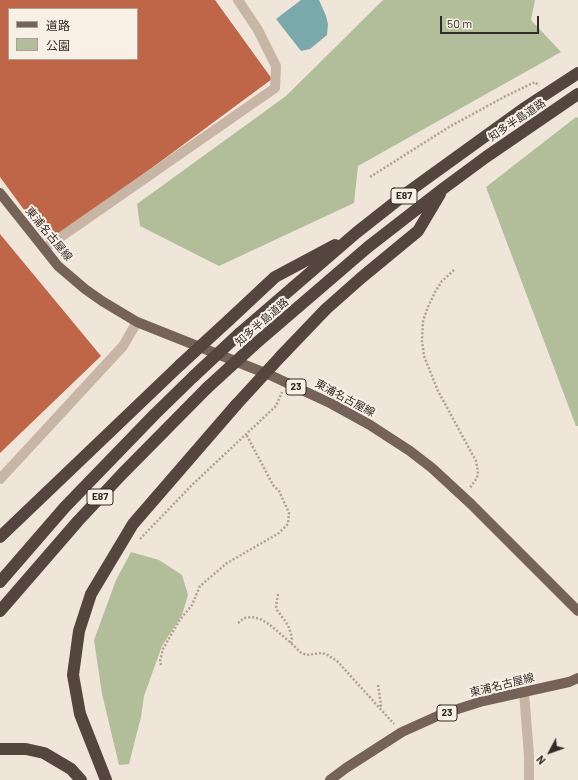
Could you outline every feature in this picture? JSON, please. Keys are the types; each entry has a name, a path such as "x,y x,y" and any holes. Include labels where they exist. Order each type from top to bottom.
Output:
{"highway":[{"name":"知多半島道路","path":"0,582 65,507 155,414 240,333 356,233 438,170 548,92 578,73"},
{"name":"知多半島道路","path":"0,611 78,521 123,473 207,388 254,345 368,247 444,188 492,152 578,94"},
{"path":"106,780 80,714 73,675 79,631 91,594 133,524 236,405 280,356 326,309 418,231 444,188"},
{"path":"0,537 180,365 275,277 356,233"},
{"path":"0,749 26,749 44,753 71,769 81,780"}],"main road":[{"name":"東浦名古屋線","path":"0,193 58,266 102,301 137,322 286,383 332,404 370,425 410,451 432,468 463,496 578,611"},
{"name":"東浦名古屋線","path":"330,780 402,732 442,714 484,701 569,682 578,678"}],"street":[{"path":"45,248 275,88 276,66 258,30 238,0"},
{"path":"0,479 123,346 137,322"},
{"path":"524,692 529,756 529,780"}],"path":[{"path":"370,177 450,127 535,82 548,92"},
{"path":"454,270 442,281 428,307 423,321 422,341 424,356 438,391 476,461 478,471 477,478 463,496"},
{"path":"137,542 192,485 276,406 286,383"},
{"path":"161,664 160,661 163,649 179,621 192,605 200,586 226,563 279,533 288,524 289,513 279,491 273,485 246,434"},
{"path":"278,594 276,606 277,610 288,625 292,637 291,643"},
{"path":"238,623 244,618 252,617 260,619 269,624 300,652 306,655 322,653 328,655 338,662 402,732"},
{"path":"378,685 382,705 379,708"}],"green space":[{"path":"383,0 535,0 531,20 561,52 358,166 354,203 219,266 140,226 137,204 286,96"},
{"path":"576,117 578,118 578,426 576,426 486,187"},
{"path":"131,552 159,560 182,575 188,595 182,615 162,646 144,696 141,717 129,764 119,765 102,694 94,640 116,580"}],"water":[{"path":"301,0 319,0 328,24 327,35 310,49 301,51 276,19"}],"building":[{"path":"0,0 215,0 272,79 49,244 0,177"},
{"path":"0,234 101,356 0,453"}]}
